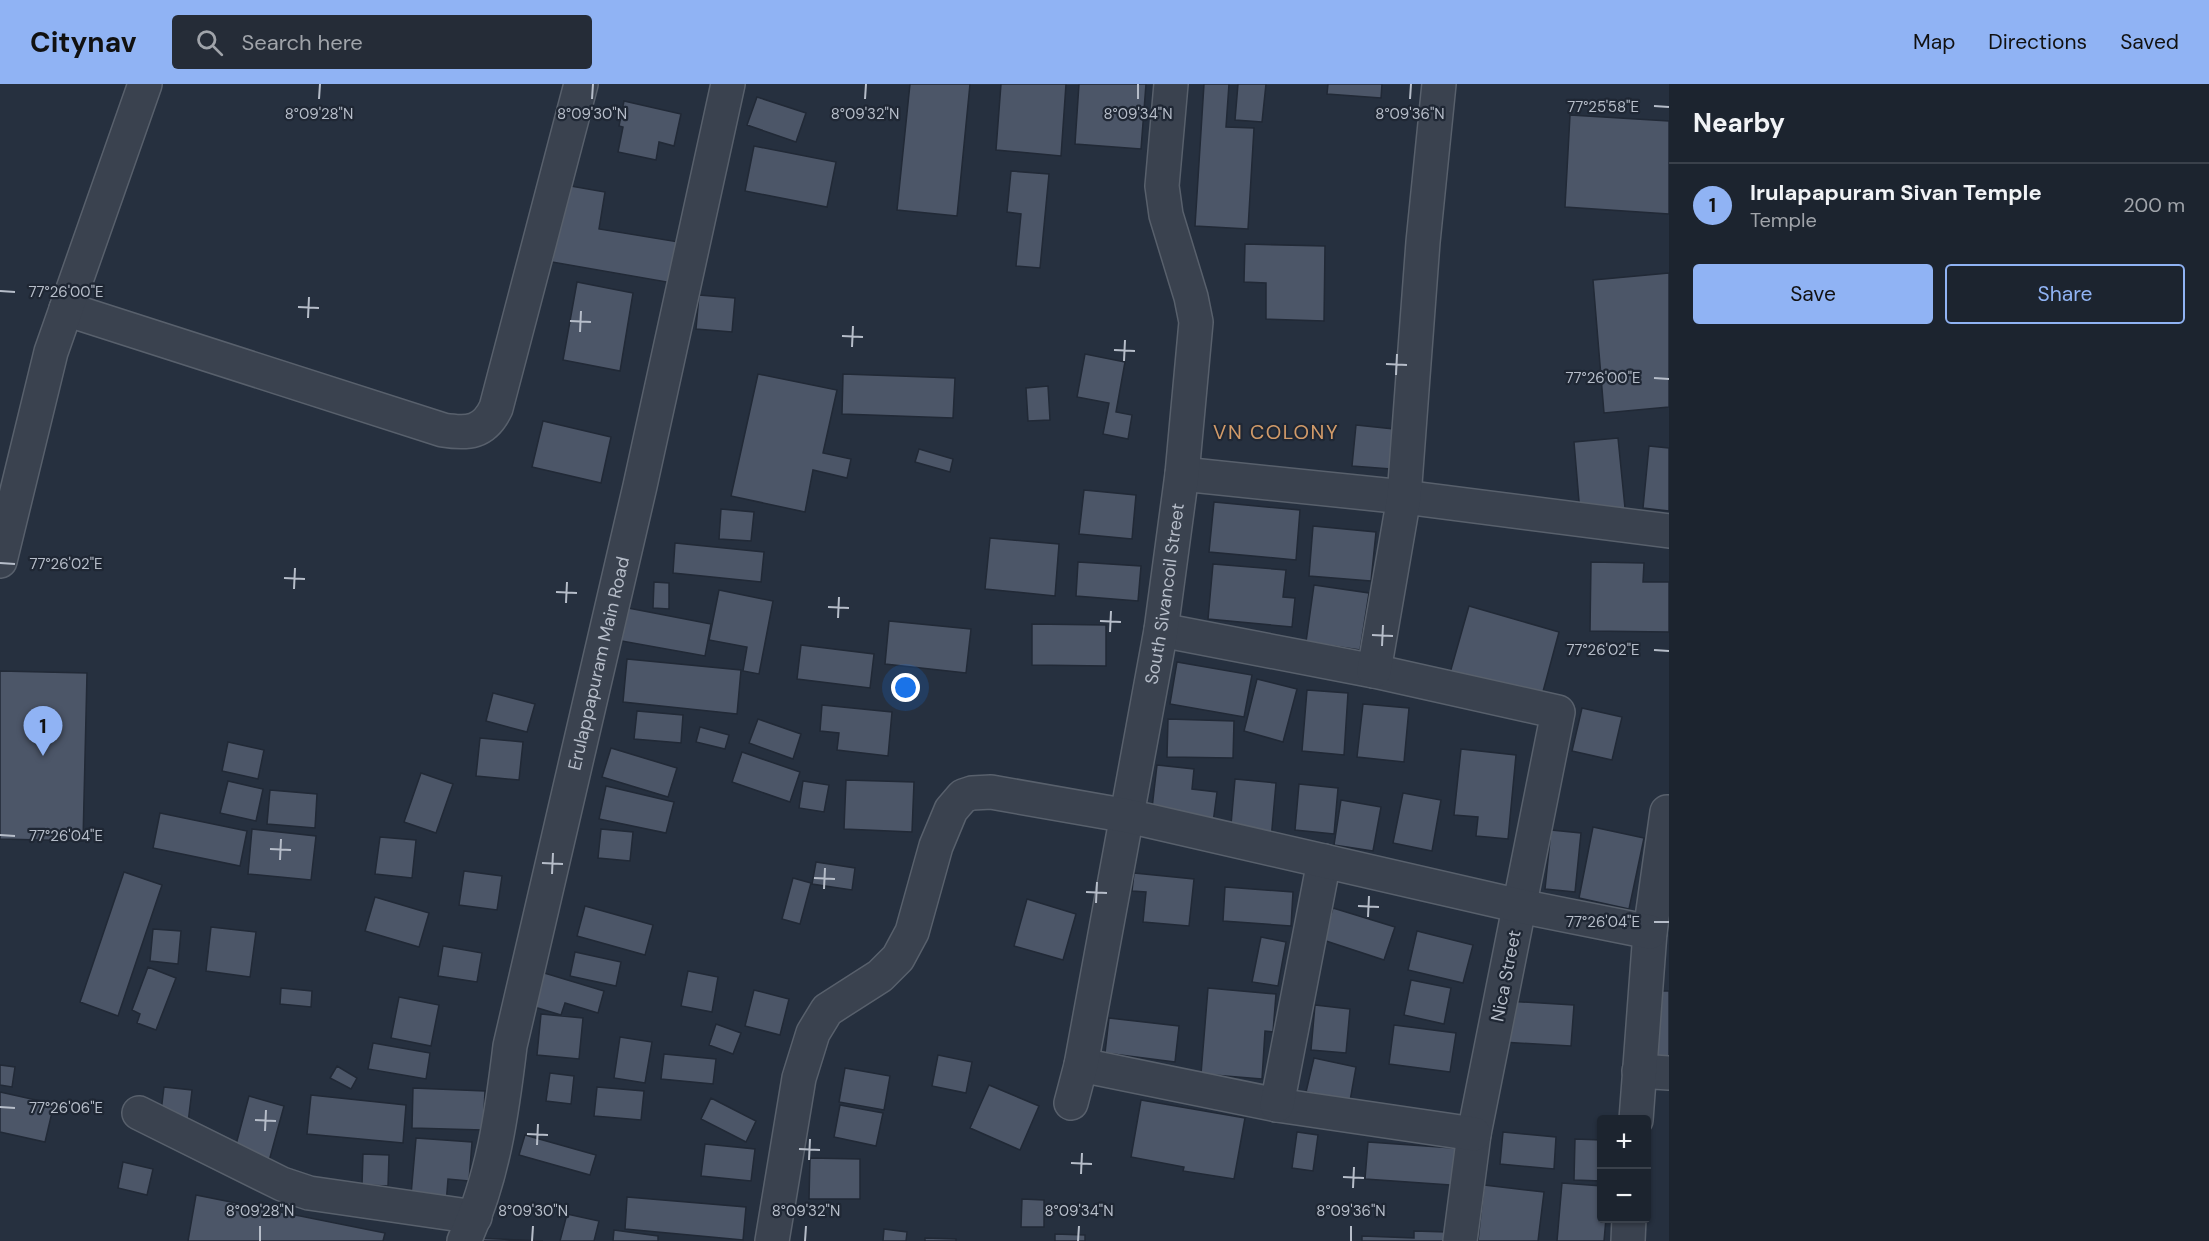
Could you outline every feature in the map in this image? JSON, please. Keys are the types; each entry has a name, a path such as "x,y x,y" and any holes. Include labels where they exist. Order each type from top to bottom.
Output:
{"street":[{"path":"0,561 51,352 145,84"},
{"path":"66,309 443,430 460,433 474,430 485,425 496,408 581,84"},
{"name":"Erulappapuram Main Road","path":"470,1229 490,1171 502,1116 510,1046 640,486 728,84"},
{"name":"South Sivancoil Street","path":"1071,1103 1082,1065 1161,630 1182,474 1196,322 1191,297 1166,215 1162,186 1171,84"},
{"path":"1161,630 1374,671 1404,497 1423,242 1439,84"},
{"path":"1182,474 1404,497 1669,531"},
{"name":"Nica Street","path":"1374,671 1557,712 1474,1134 1460,1241"},
{"path":"772,1241 800,1078 813,1033 826,1010 880,976 898,958 912,932 936,846 951,810 963,796 991,792 1128,816 1520,906 1650,932"},
{"path":"1638,1115 1654,1072 1650,932 1667,812 1669,812"},
{"path":"1277,1105 1324,861"},
{"path":"1082,1065 1277,1105 1474,1134"},
{"path":"139,1113 282,1184 309,1193 470,1229"},
{"path":"1628,1241 1629,1223"}],"building":[{"path":"910,84 970,84 957,216 897,210"},
{"path":"1001,84 1066,84 1061,156 996,150"},
{"path":"1079,84 1146,84 1141,149 1075,144"},
{"path":"1204,84 1229,84 1226,127 1254,128 1248,229 1195,226"},
{"path":"1238,84 1266,84 1262,122 1235,120"},
{"path":"1328,84 1382,84 1381,98 1327,94"},
{"path":"757,97 806,113 796,142 747,125"},
{"path":"624,101 681,114 674,146 659,142 656,160 618,152 623,127 619,126"},
{"path":"1570,115 1669,121 1669,214 1565,207"},
{"path":"754,146 836,162 827,207 745,191"},
{"path":"1011,171 1049,174 1040,268 1016,266 1021,214 1007,212"},
{"path":"565,185 605,192 599,229 685,243 678,284 552,262"},
{"path":"1245,244 1325,246 1324,321 1266,319 1266,283 1244,282"},
{"path":"1669,273 1669,407 1604,413 1593,280"},
{"path":"577,282 633,293 620,371 563,360"},
{"path":"699,295 735,298 732,332 696,329"},
{"path":"1085,354 1125,362 1116,412 1132,415 1128,439 1103,434 1109,403 1077,397"},
{"path":"758,374 837,390 823,453 851,459 847,478 813,470 805,512 731,496"},
{"path":"843,374 955,378 953,418 842,414"},
{"path":"1048,386 1050,420 1028,421 1026,388"},
{"path":"543,421 611,437 601,483 532,467"},
{"path":"1356,425 1394,429 1391,469 1352,466"},
{"path":"1618,438 1625,508 1580,513 1574,442"},
{"path":"1649,446 1669,448 1669,511 1643,508"},
{"path":"919,449 953,459 950,472 915,462"},
{"path":"1084,490 1136,495 1132,539 1079,534"},
{"path":"1214,502 1300,510 1296,560 1209,552"},
{"path":"721,509 754,512 751,541 719,539"},
{"path":"1313,526 1376,532 1371,581 1309,576"},
{"path":"990,538 1059,544 1055,596 985,589"},
{"path":"675,543 764,552 761,582 673,573"},
{"path":"1078,562 1141,566 1138,601 1076,596"},
{"path":"1591,562 1644,563 1643,582 1669,582 1669,632 1590,631"},
{"path":"1213,564 1286,570 1283,597 1295,598 1292,627 1208,619"},
{"path":"654,582 669,583 669,609 653,608"},
{"path":"1314,585 1369,593 1360,650 1306,642"},
{"path":"719,590 773,601 759,674 743,671 747,647 709,640"},
{"path":"1469,606 1559,632 1541,699 1450,673"},
{"path":"623,607 711,624 705,656 616,640"},
{"path":"889,621 971,629 966,673 885,664"},
{"path":"1032,624 1106,625 1106,666 1032,665"},
{"path":"801,645 874,654 870,688 797,679"},
{"path":"627,659 741,670 737,714 623,702"},
{"path":"1177,662 1252,675 1244,717 1170,704"},
{"path":"0,671 87,673 83,841 0,839"},
{"path":"1257,679 1297,689 1283,742 1244,731"},
{"path":"1307,690 1348,693 1344,755 1302,751"},
{"path":"493,693 535,704 527,732 486,721"},
{"path":"1363,704 1409,708 1404,762 1357,757"},
{"path":"822,705 892,712 888,756 837,750 839,733 820,731"},
{"path":"1582,708 1622,717 1612,760 1572,751"},
{"path":"637,711 683,715 681,743 634,739"},
{"path":"758,719 801,734 793,759 749,743"},
{"path":"1168,719 1234,721 1233,758 1167,757"},
{"path":"700,727 729,735 725,749 696,742"},
{"path":"480,738 523,742 519,780 476,776"},
{"path":"228,742 264,750 258,779 222,771"},
{"path":"611,748 677,768 668,797 602,777"},
{"path":"1461,749 1516,755 1508,839 1476,836 1478,817 1454,815"},
{"path":"742,752 800,772 790,802 732,782"},
{"path":"1157,765 1194,769 1192,789 1217,792 1213,823 1151,817"},
{"path":"421,773 453,784 436,833 404,822"},
{"path":"1235,779 1276,783 1271,840 1230,836"},
{"path":"846,780 914,782 912,832 844,829"},
{"path":"228,781 263,789 256,821 220,813"},
{"path":"803,781 829,785 824,812 799,808"},
{"path":"1299,784 1338,788 1334,834 1295,830"},
{"path":"606,786 674,802 666,833 599,819"},
{"path":"270,790 317,794 315,828 267,824"},
{"path":"1403,793 1441,800 1432,851 1393,843"},
{"path":"1341,800 1381,807 1373,851 1334,845"},
{"path":"160,813 247,831 240,866 153,848"},
{"path":"1593,827 1644,838 1629,909 1579,898"},
{"path":"252,829 316,836 311,880 248,874"},
{"path":"601,829 633,832 630,861 598,858"},
{"path":"1551,830 1581,833 1575,892 1545,889"},
{"path":"380,837 416,840 412,878 375,874"},
{"path":"816,862 855,868 852,890 812,884"},
{"path":"464,871 502,876 497,910 459,905"},
{"path":"124,872 162,885 118,1016 80,1002"},
{"path":"1134,873 1194,879 1189,926 1143,922 1146,892 1132,891"},
{"path":"793,878 811,883 800,924 782,919"},
{"path":"1225,887 1293,892 1291,926 1223,921"},
{"path":"375,897 429,913 419,947 365,931"},
{"path":"1027,899 1076,914 1063,960 1014,946"},
{"path":"585,906 653,925 645,955 577,936"},
{"path":"1333,908 1395,927 1384,960 1323,940"},
{"path":"211,927 256,932 250,977 206,971"},
{"path":"153,929 181,931 178,964 150,961"},
{"path":"1417,931 1473,945 1463,983 1408,970"},
{"path":"1261,937 1286,942 1278,986 1252,982"},
{"path":"443,946 482,953 477,982 438,976"},
{"path":"575,952 621,962 616,986 570,976"},
{"path":"148,967 176,978 156,1030 137,1023 140,1014 132,1010"},
{"path":"688,971 718,977 712,1012 681,1006"},
{"path":"541,972 604,991 598,1013 565,1003 561,1015 531,1006"},
{"path":"1411,980 1451,988 1444,1024 1404,1015"},
{"path":"281,988 312,991 311,1007 280,1004"},
{"path":"1208,988 1276,994 1273,1032 1265,1031 1262,1079 1201,1074"},
{"path":"754,990 789,999 780,1035 745,1026"},
{"path":"1657,991 1669,991 1669,1062 1655,1061"},
{"path":"399,997 439,1005 431,1046 391,1038"},
{"path":"1505,1001 1574,1005 1571,1046 1502,1042"},
{"path":"1315,1005 1350,1009 1346,1053 1311,1050"},
{"path":"541,1014 583,1018 579,1059 537,1055"},
{"path":"1109,1018 1179,1026 1175,1062 1105,1053"},
{"path":"716,1024 741,1033 733,1054 709,1045"},
{"path":"1394,1025 1456,1033 1450,1072 1389,1064"},
{"path":"620,1037 652,1042 645,1083 614,1078"},
{"path":"373,1043 430,1053 426,1079 368,1069"},
{"path":"664,1054 716,1059 713,1084 661,1079"},
{"path":"938,1055 972,1062 966,1093 932,1086"},
{"path":"1314,1058 1356,1067 1350,1101 1306,1092"},
{"path":"0,1065 15,1067 12,1087 0,1085"},
{"path":"337,1066 357,1078 351,1089 330,1078"},
{"path":"845,1068 890,1076 884,1110 839,1102"},
{"path":"550,1073 574,1076 571,1104 546,1101"},
{"path":"989,1085 1039,1106 1020,1150 970,1128"},
{"path":"164,1087 192,1090 188,1123 160,1120"},
{"path":"597,1087 644,1091 641,1120 594,1116"},
{"path":"413,1088 485,1091 483,1130 412,1128"},
{"path":"0,1092 54,1104 45,1142 0,1132"},
{"path":"311,1095 406,1105 403,1143 307,1134"},
{"path":"249,1096 284,1106 269,1161 234,1152"},
{"path":"711,1098 756,1121 746,1142 701,1119"},
{"path":"1141,1100 1245,1118 1234,1179 1183,1171 1184,1167 1131,1157"},
{"path":"840,1105 883,1113 876,1146 834,1137"},
{"path":"1297,1132 1318,1135 1313,1171 1292,1168"},
{"path":"1503,1132 1556,1137 1554,1169 1500,1164"},
{"path":"525,1135 596,1155 590,1175 519,1155"},
{"path":"416,1138 472,1142 469,1181 448,1179 446,1204 411,1195"},
{"path":"1575,1139 1597,1140 1597,1181 1574,1180"},
{"path":"1368,1142 1468,1149 1465,1186 1365,1179"},
{"path":"705,1144 755,1149 751,1181 701,1176"},
{"path":"363,1154 389,1155 388,1186 362,1185"},
{"path":"810,1158 860,1159 860,1199 809,1199"},
{"path":"123,1162 153,1169 147,1195 118,1188"},
{"path":"1562,1183 1597,1186 1597,1223 1606,1223 1604,1241 1557,1241"},
{"path":"1484,1185 1544,1192 1538,1241 1478,1241"},
{"path":"196,1195 385,1233 383,1241 188,1241"},
{"path":"627,1197 746,1207 743,1240 625,1229"},
{"path":"1022,1199 1044,1200 1044,1227 1021,1227"},
{"path":"567,1214 599,1221 594,1241 560,1241"},
{"path":"884,1229 907,1232 906,1241 883,1241"},
{"path":"614,1230 658,1236 658,1241 613,1241"},
{"path":"1414,1231 1447,1232 1447,1241 1362,1241 1362,1236 1414,1238"},
{"path":"1055,1234 1085,1235 1085,1241 1055,1241"},
{"path":"476,1238 543,1241 476,1241"},
{"path":"925,1238 956,1239 956,1241 925,1241"}],"place":[{"name":"Irulapapuram Sivan Temple","path":"43,756"}],"district":[{"name":"VN COLONY","path":"1276,432"}]}
